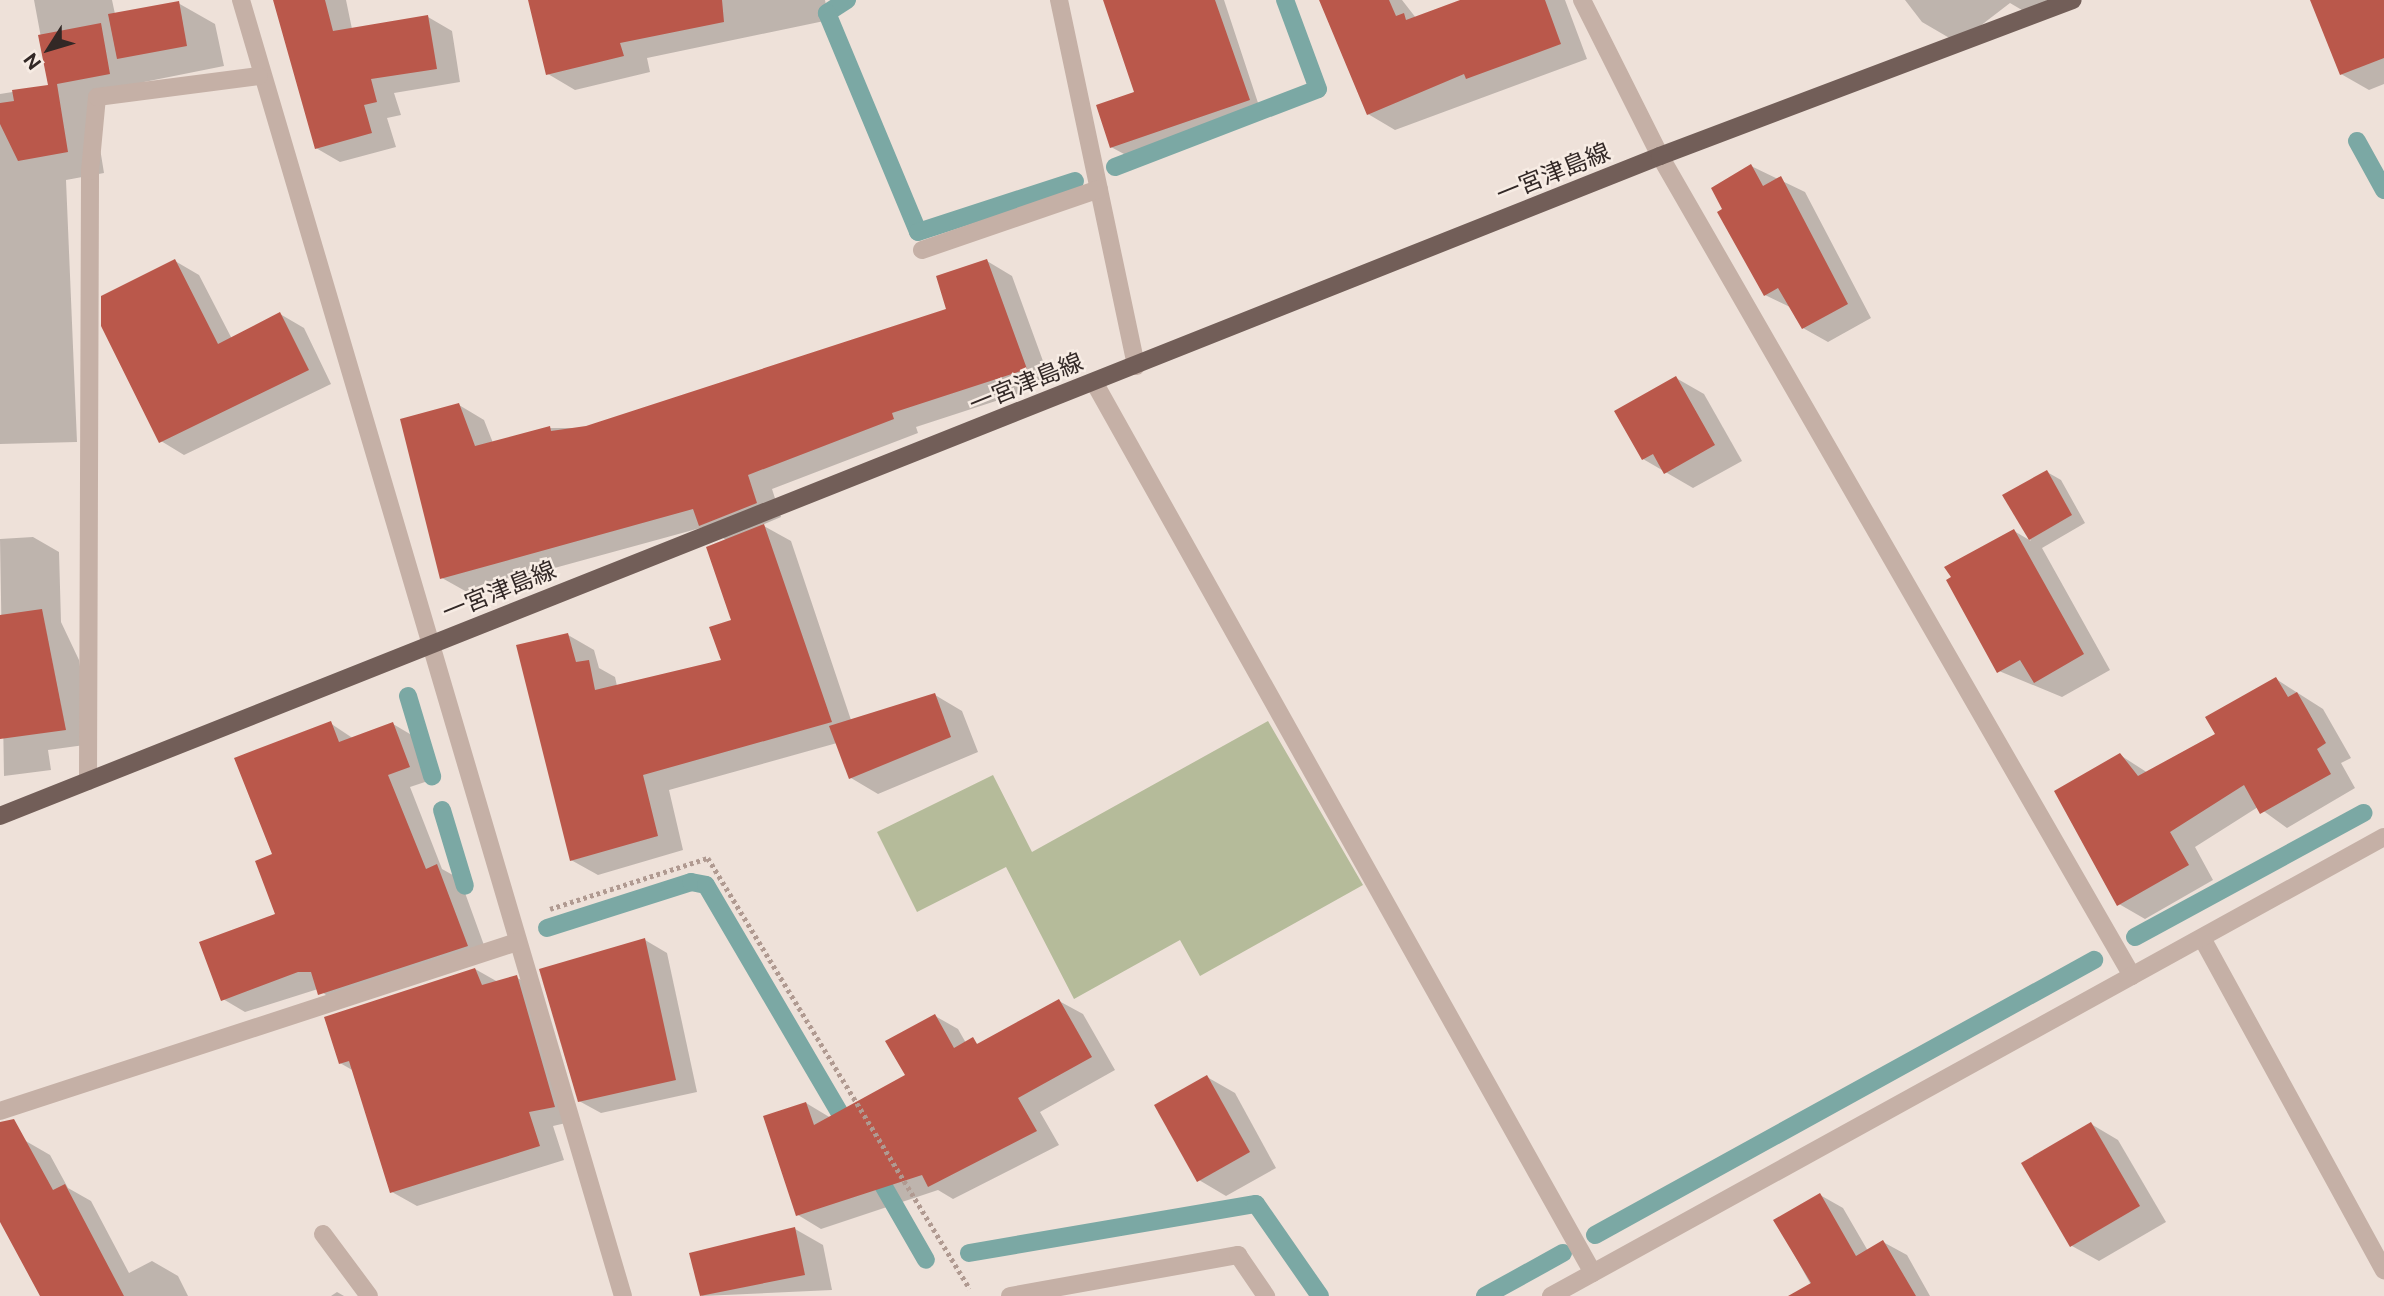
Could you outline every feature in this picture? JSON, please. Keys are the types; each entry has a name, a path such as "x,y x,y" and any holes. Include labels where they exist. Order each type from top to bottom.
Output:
{"main road":[{"name":"一宮津島線","path":"0,816 1660,156 2072,0"}],"street":[{"path":"241,0 259,76 623,1296"},
{"path":"1059,0 1136,366"},
{"path":"1582,0 1660,156 2132,976"},
{"path":"88,780 90,171 97,97 259,76"},
{"path":"922,250 1098,189"},
{"path":"1094,382 1593,1273"},
{"path":"1552,1296 2384,837"},
{"path":"2202,938 2384,1271"},
{"path":"0,1111 517,942"},
{"path":"323,1234 369,1296"},
{"path":"1010,1296 1238,1255 1266,1296"}],"path":[{"path":"511,921 708,858 974,1296"}],"green space":[{"path":"1268,721 1363,885 1200,976 1180,940 1074,999 1006,867 917,912 877,832 993,775 1032,852"}],"building":[{"path":"273,0 325,0 333,31 428,15 437,69 371,79 377,102 364,105 372,133 315,149"},
{"path":"528,0 722,0 724,22 620,43 624,56 546,75"},
{"path":"1103,0 1215,0 1250,100 1110,148 1096,105 1134,92"},
{"path":"1319,0 1389,0 1396,16 1404,13 1406,20 1460,0 1545,0 1561,44 1466,79 1464,74 1367,115"},
{"path":"2310,0 2384,0 2384,58 2340,75"},
{"path":"179,1 187,46 117,59 108,14"},
{"path":"101,23 110,74 57,84 68,152 18,161 0,124 0,103 14,101 12,90 48,85 38,35"},
{"path":"1751,164 1763,186 1781,176 1848,304 1802,329 1778,288 1764,296 1717,212 1722,209 1711,188"},
{"path":"175,259 218,344 280,312 309,370 159,443 101,326 101,296"},
{"path":"987,259 1027,369 892,413 894,419 748,475 757,503 699,526 693,509 440,579 400,419 459,403 475,446 550,426 551,431 586,426 946,309 936,276"},
{"path":"1676,376 1715,445 1664,474 1653,454 1642,460 1614,411"},
{"path":"2047,470 2072,515 2029,540 2002,495"},
{"path":"764,524 832,722 643,775 658,836 570,861 516,645 568,633 576,662 589,660 595,690 721,660 709,627 731,620 706,547"},
{"path":"2014,529 2084,654 2034,683 2020,660 1997,673 1946,580 1951,577 1944,567"},
{"path":"42,609 66,730 0,739 0,615"},
{"path":"2276,677 2288,697 2297,692 2326,743 2317,749 2331,774 2260,814 2244,785 2170,832 2189,865 2117,906 2054,791 2120,753 2138,776 2215,734 2205,717"},
{"path":"935,693 951,737 849,779 829,726"},
{"path":"331,721 339,742 393,722 410,767 388,775 426,869 437,864 468,946 318,995 311,972 298,972 221,1001 199,942 275,914 255,861 272,854 234,758"},
{"path":"645,938 676,1080 578,1102 539,969"},
{"path":"475,968 482,985 517,975 555,1107 529,1112 540,1146 390,1193 349,1061 339,1064 324,1017"},
{"path":"1059,999 1092,1057 1018,1098 1037,1131 928,1187 922,1175 796,1216 763,1116 806,1102 814,1125 905,1075 885,1041 935,1014 954,1048 973,1037 977,1044"},
{"path":"1207,1075 1250,1152 1197,1182 1154,1105"},
{"path":"14,1119 53,1190 65,1184 124,1296 40,1296 0,1222 0,1122"},
{"path":"2091,1122 2140,1206 2070,1247 2021,1163"},
{"path":"1820,1193 1856,1256 1883,1240 1916,1296 1788,1296 1811,1283 1773,1220"},
{"path":"795,1227 805,1275 700,1296 689,1253"}],"waterway":[{"path":"847,0 827,13 918,232 1075,181"},
{"path":"1115,167 1318,89 1285,0"},
{"path":"2357,141 2384,190"},
{"path":"408,696 432,776"},
{"path":"442,810 465,886"},
{"path":"2135,937 2363,813"},
{"path":"547,928 691,882 706,885 850,1130"},
{"path":"1595,1235 2094,960"},
{"path":"872,1166 926,1260"},
{"path":"969,1253 1256,1204 1320,1296"},
{"path":"1485,1296 1563,1253"}]}
